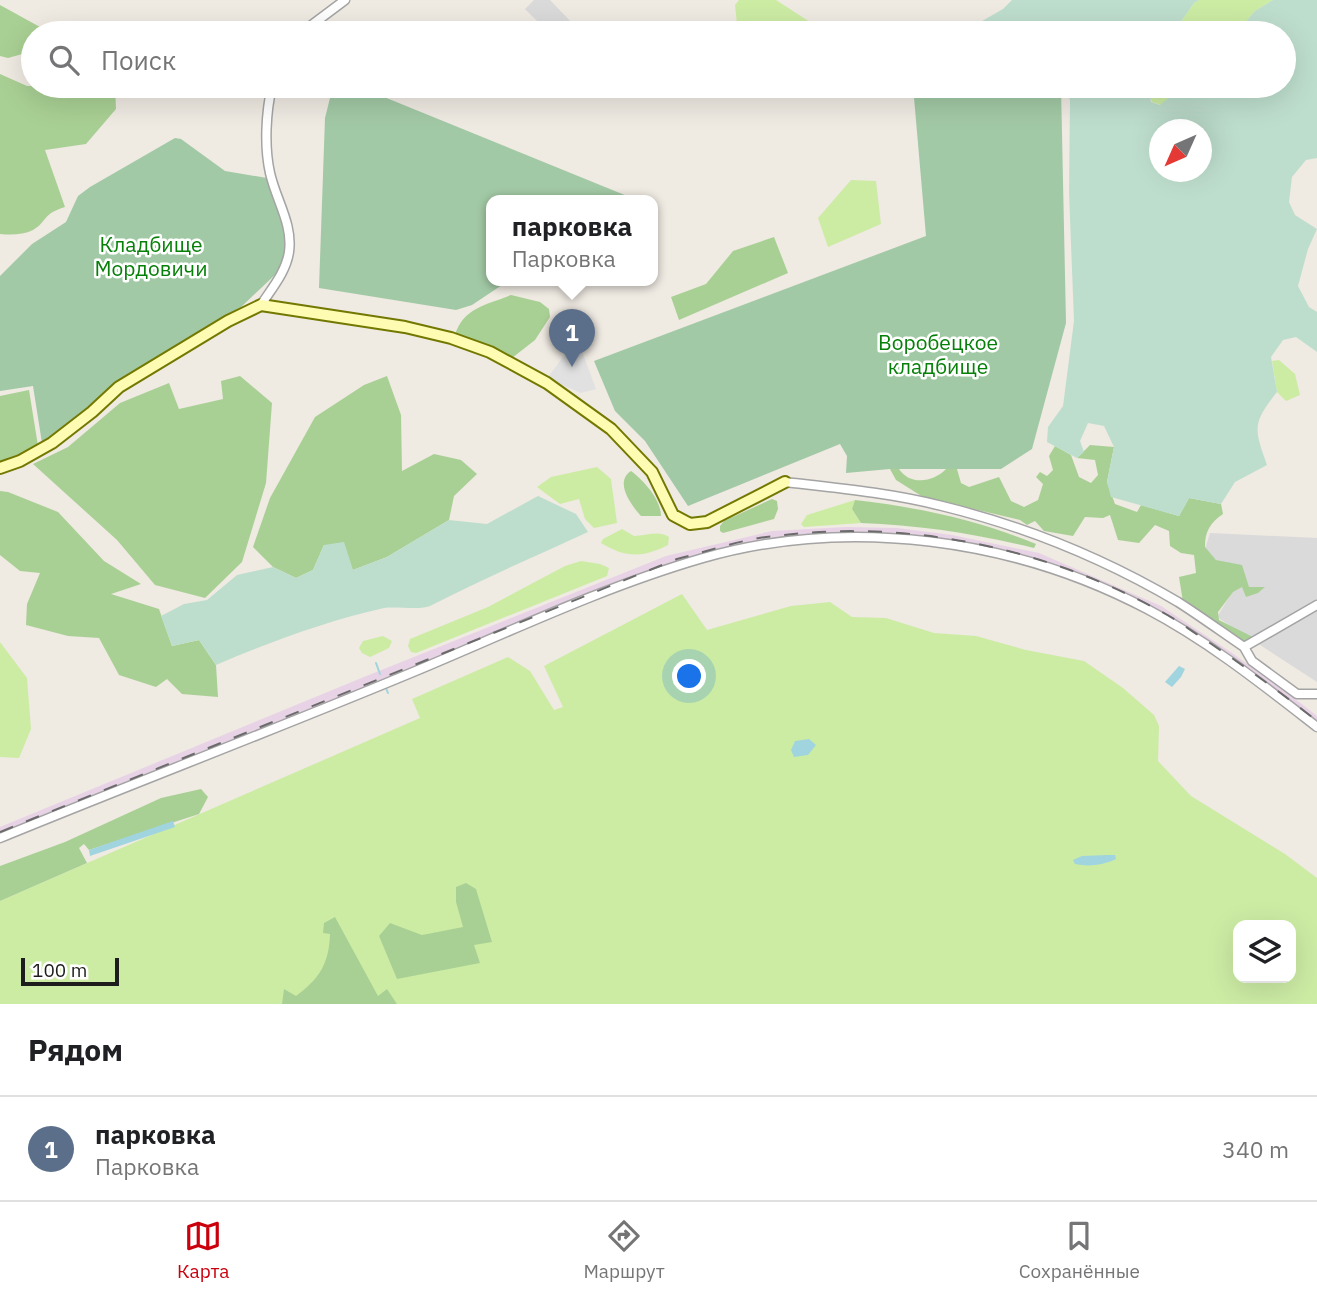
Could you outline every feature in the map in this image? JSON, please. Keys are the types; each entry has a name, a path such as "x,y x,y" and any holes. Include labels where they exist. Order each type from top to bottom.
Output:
{"street":[{"path":"317,21 345,0"},
{"path":"0,468 20,461 52,443 119,387 228,321 261,305 282,273 289,253 289,230 270,175 267,155 269,98"},
{"path":"261,305 405,327 451,338 490,352 547,383 611,429 652,472 673,515 690,524 707,522 785,482 862,491 941,506 1021,529 1107,564 1178,602 1244,647 1252,661 1297,694 1317,694"},
{"path":"0,838 362,694 631,582 705,557 771,542 835,537 919,540 986,551 1061,571 1150,610 1194,637 1317,727"},
{"path":"1244,647 1317,605"}],"shaded area":[{"path":"534,0 550,0 570,21 537,21 525,9"},
{"path":"581,349 596,389 581,393 549,376 563,357"},
{"path":"846,527 897,528 952,535 1039,553 1161,606 1303,705 1317,716 1317,726 1161,614 1040,563 915,537 774,539 678,562 0,835 0,827 666,556 772,531"},
{"path":"1210,533 1317,538 1317,682 1217,617 1242,576 1204,552"}],"green space":[{"path":"739,0 776,0 808,21 737,21 735,5"},
{"path":"1012,0 1199,0 1181,21 982,21 1003,9"},
{"path":"1199,0 1273,0 1255,11 1246,21 1181,21"},
{"path":"1273,0 1317,0 1317,158 1306,160 1292,177 1289,202 1295,215 1317,229 1308,249 1298,286 1309,307 1317,312 1317,352 1296,337 1283,340 1271,357 1277,392 1259,419 1258,427 1267,465 1235,482 1221,504 1189,498 1179,516 1111,497 1107,482 1114,447 1104,426 1088,423 1080,441 1084,452 1077,458 1047,442 1048,427 1063,406 1074,321 1069,192 1069,98 1150,98 1151,102 1160,105 1168,98 1296,98 1296,21 1246,21 1255,11"},
{"path":"0,5 29,21 21,21 21,54 8,58 0,56"},
{"path":"0,74 21,83 21,98 116,98 116,109 86,144 45,150 65,207 52,212 33,230 0,234"},
{"path":"330,98 386,98 625,195 486,195 486,286 500,286 472,305 456,310 319,288 325,118"},
{"name":"Воробецкое кладбище","path":"914,98 1061,98 1066,323 1032,449 1001,469 890,469 846,473 847,456 840,444 688,506 645,441 615,411 594,361 926,236"},
{"path":"1150,98 1169,98 1161,105 1152,102"},
{"name":"Кладбище Мордовичи","path":"175,138 181,139 225,171 267,178 285,229 285,251 279,271 241,307 119,380 98,402 52,439 42,443 33,386 0,391 0,276 32,244 66,222 78,196"},
{"path":"851,180 876,181 881,224 828,247 818,218"},
{"path":"774,237 788,273 679,320 671,297 706,284 733,251"},
{"path":"511,295 540,302 549,309 550,317 535,340 512,358 455,335 470,313"},
{"path":"1279,360 1295,374 1300,395 1286,401 1277,392 1272,361"},
{"path":"240,376 272,403 266,483 242,562 205,598 155,585 117,540 33,464 68,447 120,403 169,383 179,409 223,399 221,381"},
{"path":"387,376 401,415 402,471 434,454 461,460 477,474 454,496 449,520 387,557 353,570 324,545 313,570 296,578 273,567 253,547 270,498 315,417 364,385"},
{"path":"29,390 38,446 21,455 0,461 0,396"},
{"path":"1090,445 1114,447 1107,482 1115,504 1137,512 1141,505 1179,516 1189,498 1221,504 1223,514 1209,528 1205,547 1216,560 1242,565 1249,587 1265,587 1246,597 1242,587 1233,592 1218,612 1219,620 1253,637 1244,642 1183,602 1179,577 1196,573 1194,555 1181,553 1170,546 1169,531 1155,525 1139,543 1118,540 1110,515 1103,518 1085,517 1073,536 1044,531 1035,521 1027,525 1020,520 923,497 896,480 890,469 899,469 909,478 922,480 935,477 946,469 957,469 961,483 969,487 999,477 1011,501 1024,507 1038,500 1043,484 1036,477 1040,472 1047,476 1053,470 1049,456 1055,446 1071,455 1079,477 1091,483 1098,475 1095,460 1077,458"},
{"path":"597,467 611,479 617,523 594,528 585,519 579,499 560,504 537,487 551,477"},
{"path":"631,471 655,497 661,516 641,516 633,506 624,487 626,476"},
{"path":"0,491 58,512 104,561 141,584 111,594 159,609 172,646 199,640 216,665 218,697 182,694 167,679 156,687 119,675 99,638 68,636 26,625 27,604 40,573 20,571 0,555"},
{"path":"538,496 576,514 588,532 428,607 384,608 362,613 298,633 216,665 199,640 172,646 161,616 184,604 207,600 237,575 273,567 296,578 313,570 324,545 344,542 353,570 387,557 449,520 487,524"},
{"path":"772,499 777,501 778,509 774,519 723,533 720,531 724,521"},
{"path":"855,500 852,509 861,523 804,527 801,524 807,515"},
{"path":"855,500 947,516 1036,544 1034,548 948,531 861,523 852,509"},
{"path":"622,529 634,536 665,535 669,537 668,545 642,554 626,554 601,543 603,539"},
{"path":"581,561 609,568 607,576 416,653 411,652 408,646 410,639 488,607 565,566"},
{"path":"682,594 707,630 791,606 830,602 852,617 886,618 934,633 976,636 1026,650 1084,661 1123,688 1154,715 1159,726 1158,761 1191,796 1285,854 1317,878 1317,1004 0,1004 0,901 420,718 412,699 508,657 530,671 554,710 563,707 544,666"},
{"path":"383,636 392,641 389,648 370,657 362,653 359,648 363,641"},
{"path":"0,642 27,678 31,729 19,758 0,757"},
{"path":"201,789 208,797 199,814 89,850 84,844 79,848 87,863 0,901 0,866 65,842 161,798"},
{"path":"466,883 476,889 492,942 474,945 480,963 397,979 379,936 390,923 422,935 463,927 456,902 456,887"},
{"path":"335,917 378,996 387,989 397,1004 282,1004 284,989 296,996 317,977 328,954 330,934 323,933 324,923"}],"water":[{"path":"1179,666 1185,669 1172,687 1165,682"},
{"path":"809,739 816,745 808,755 794,757 791,750 795,741"},
{"path":"173,821 175,827 90,856 89,850"},
{"path":"1115,855 1116,859 1091,865 1075,864 1073,860 1082,856"}],"waterway":[{"path":"376,663 380,674"},
{"path":"386,688 388,693"}],"railway":[{"path":"0,832 677,559 775,536 825,532 924,535 974,543 1069,570 1116,589 1170,617 1245,667 1317,721"}],"place":[{"name":"парковка","path":"572,367"}]}
